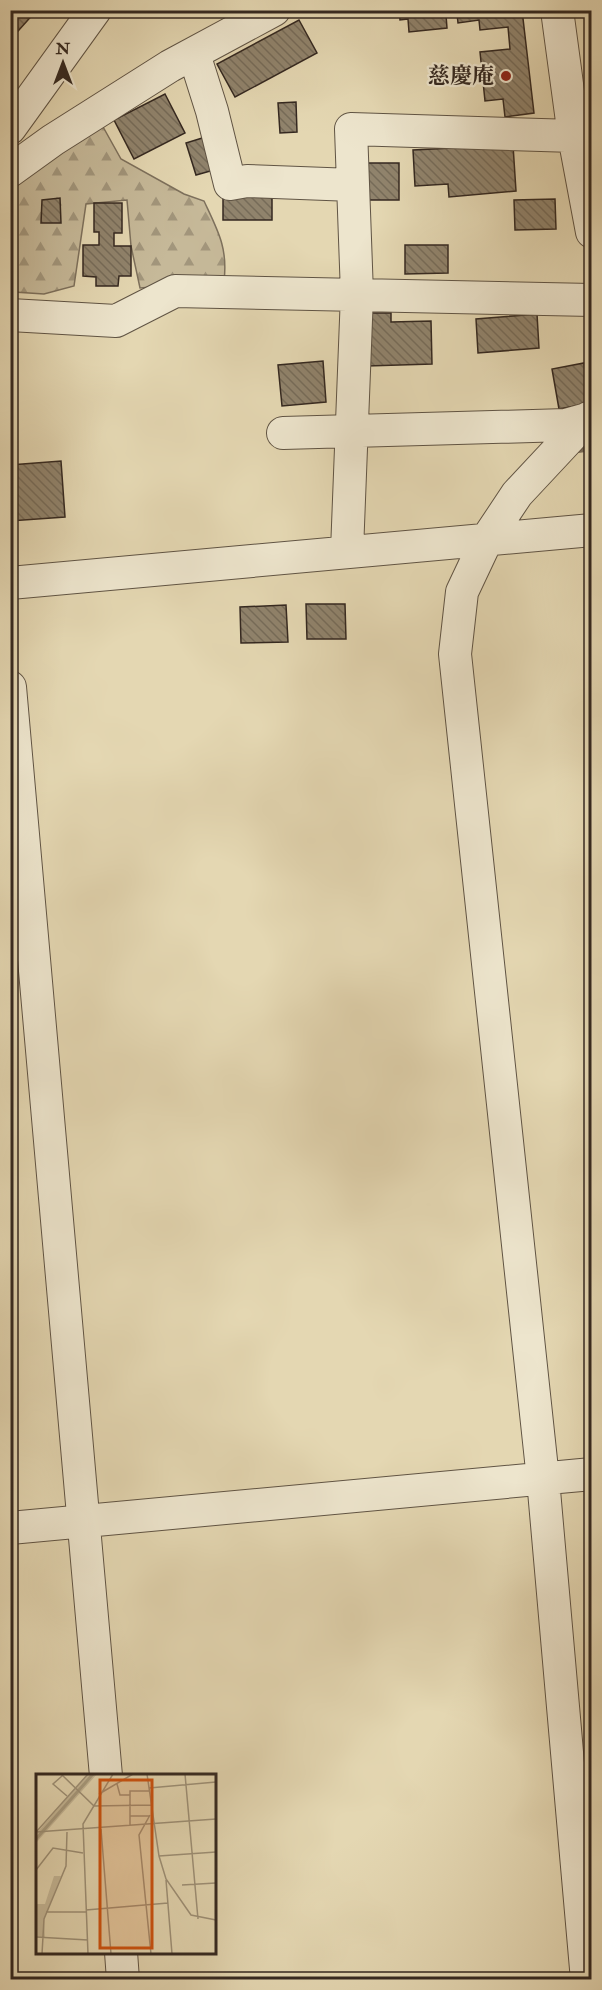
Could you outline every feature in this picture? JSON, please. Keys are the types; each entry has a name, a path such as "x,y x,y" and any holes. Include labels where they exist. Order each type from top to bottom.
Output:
{"street":[{"path":"10,128 95,10"},
{"path":"10,171 53,140 194,54 274,10"},
{"path":"557,10 580,100 574,135 591,232"},
{"path":"194,54 212,111 230,184 247,181 353,185"},
{"path":"347,551 357,294 351,129 574,135"},
{"path":"10,315 116,321 175,291 591,300"},
{"path":"283,434 566,425 590,418"},
{"path":"587,1980 543,1479 456,654 462,592 487,539 517,494 590,418"},
{"path":"10,583 591,530"},
{"path":"10,687 86,1523 106,1774"},
{"path":"10,1528 86,1523 591,1474"},
{"path":"121,1954 123,1980"}],"green space":[{"path":"102,125 121,159 184,194 204,201 218,231 223,249 224,281 140,288 131,246 127,200 86,204 74,286 44,294 14,292 10,272 10,183"}],"building":[{"path":"10,10 36,11 10,40"},
{"name":"慈慶庵","path":"399,10 522,10 534,113 505,117 503,99 485,101 480,52 510,49 508,27 480,30 479,20 458,23 457,14 446,15 447,28 409,32 408,19 400,20"},
{"path":"299,20 317,53 235,97 217,64"},
{"path":"165,94 185,133 134,159 114,120"},
{"path":"296,102 297,132 280,133 278,103"},
{"path":"212,135 221,168 196,175 186,143"},
{"path":"513,145 516,191 449,197 448,184 415,186 413,150"},
{"path":"366,163 399,163 399,200 366,200"},
{"path":"223,192 272,193 272,220 223,220"},
{"path":"60,198 61,223 41,223 42,200"},
{"path":"555,199 556,229 515,230 514,200"},
{"path":"94,203 122,203 122,233 114,233 114,246 131,246 131,276 119,276 118,286 96,286 96,277 83,276 83,245 99,245 99,232 94,232"},
{"path":"405,245 448,245 448,273 405,274"},
{"path":"366,313 391,313 391,322 431,321 432,364 367,366"},
{"path":"537,314 539,348 478,353 476,319"},
{"path":"323,361 326,402 282,406 278,365"},
{"path":"584,363 591,403 559,409 552,369"},
{"path":"61,461 65,517 10,521 10,465"},
{"path":"306,604 345,604 346,639 307,639"},
{"path":"286,605 288,642 241,643 240,607"}],"waterway":[{"path":"571,450 592,447"}],"place":[{"name":"慈慶庵","path":"506,76"}]}
